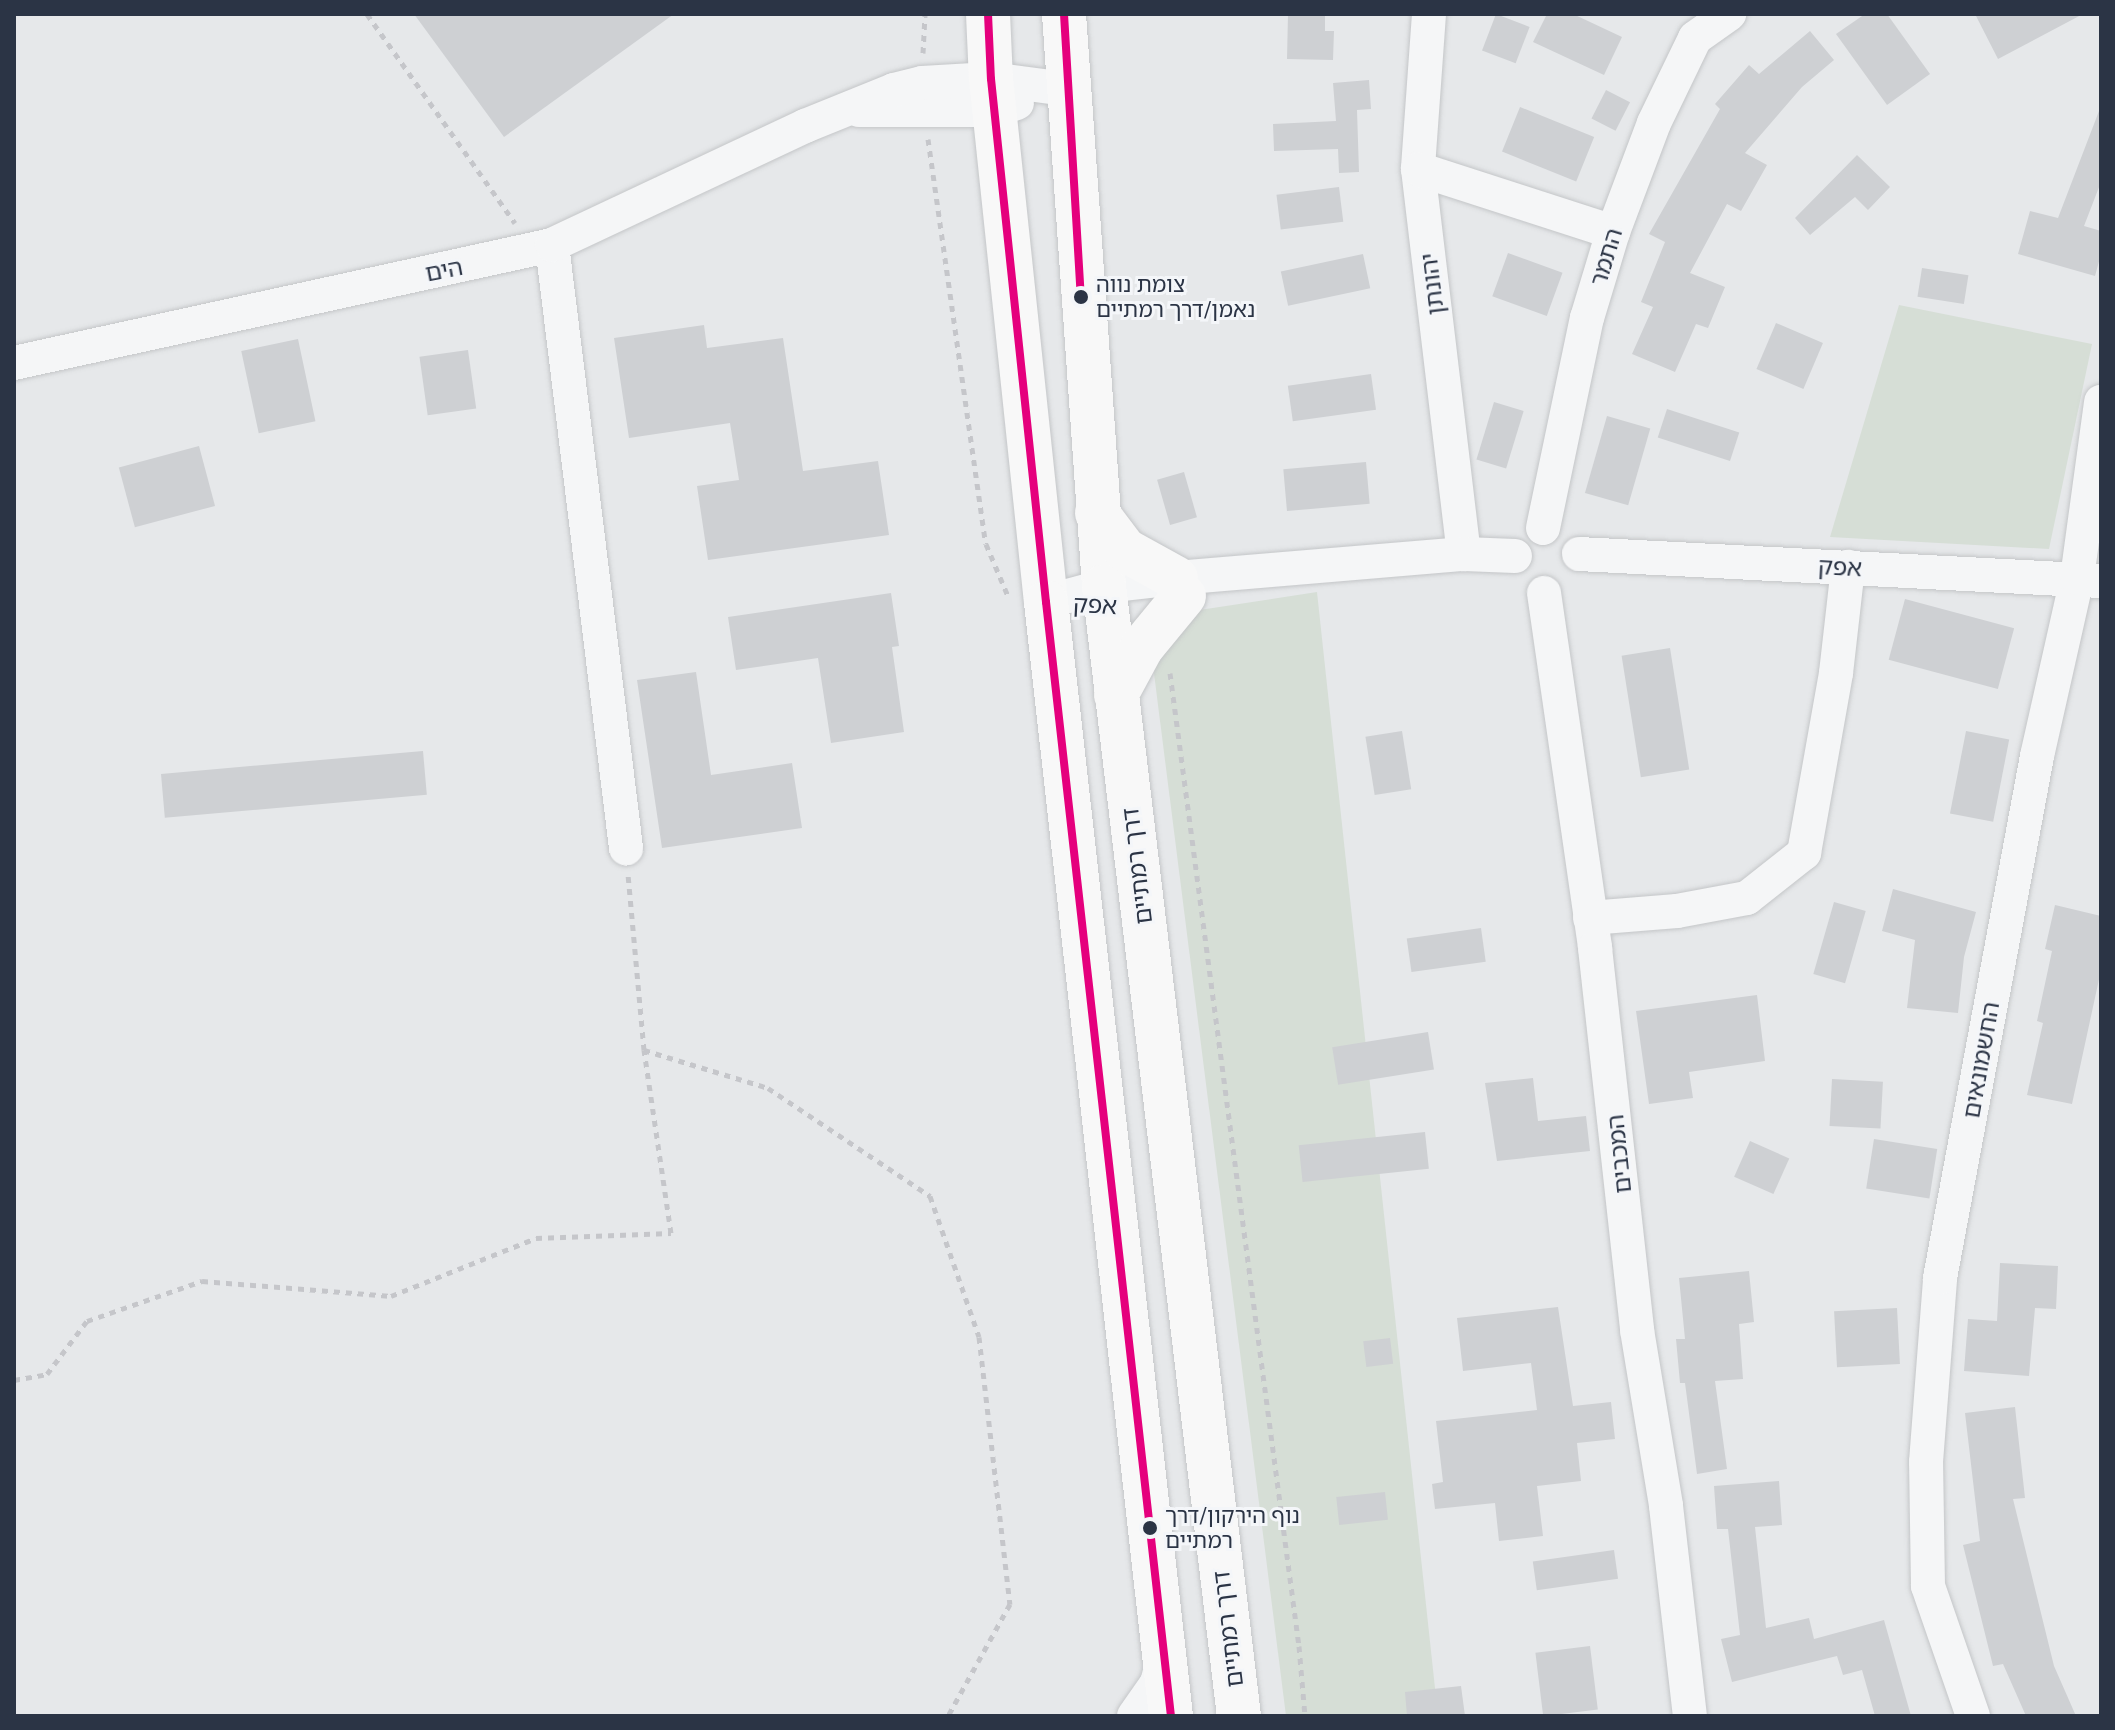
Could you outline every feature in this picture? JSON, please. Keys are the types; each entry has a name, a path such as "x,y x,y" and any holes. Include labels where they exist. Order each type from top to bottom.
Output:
{"main road":[{"path":"988,14 1027,600 1171,1716"},
{"name":"דרך רמתיים","path":"1064,14 1066,89 1105,598 1239,1716"},
{"path":"1097,513 1125,550 1180,587 1116,695"}],"street":[{"name":"יהונתן","path":"1429,14 1418,169 1464,554"},
{"name":"התמר","path":"1543,528 1587,318 1613,232 1654,123 1695,38 1729,14"},
{"name":"הים","path":"14,363 543,248 805,126 851,110 894,90 924,98 1066,89"},
{"path":"1418,169 1613,232"},
{"path":"543,248 626,848"},
{"name":"החשמונאים","path":"1973,1716 1928,1586 1926,1462 1940,1278 2037,756 2089,580 2101,402"},
{"path":"1543,528 1569,537 1579,554 1580,564 1564,589 1544,593 1534,591 1518,577 1515,556 1524,538 1543,528"},
{"name":"אפק","path":"1027,600 1105,598 1229,576 1464,554 1515,556"},
{"name":"אפק","path":"1579,554 2089,580"},
{"path":"1590,918 1677,911 1747,898 1804,853 1836,673 1848,567"},
{"name":"המכבים","path":"1544,593 1590,918 1637,1330 1666,1506 1690,1716"},
{"path":"1134,1716 1157,1683 1165,1653"}],"path":[{"path":"367,14 543,248"},
{"path":"925,14 924,98 986,544 1027,600"},
{"path":"1142,647 1169,664 1297,1630 1305,1716"},
{"path":"14,1380 47,1374 87,1321 202,1281 391,1296 536,1238 671,1233 644,1050 626,848"},
{"path":"644,1050 768,1088 930,1196 979,1337 1010,1604 948,1716"}],"shaded area":[{"path":"1899,305 2092,344 2049,549 1830,537"},
{"path":"1317,592 1438,1716 1286,1716 1147,618"}],"building":[{"path":"414,14 674,14 504,137"},
{"path":"1288,14 1325,14 1325,31 1334,31 1333,60 1287,59"},
{"path":"1496,14 1530,27 1516,63 1482,50"},
{"path":"1547,14 1573,14 1622,37 1604,75 1533,42"},
{"path":"1865,14 1887,14 1930,74 1887,105 1836,34"},
{"path":"1975,14 2083,14 1998,59"},
{"path":"1810,31 1834,60 1802,87 1745,153 1767,165 1741,211 1727,204 1690,273 1725,287 1708,328 1696,324 1675,372 1632,354 1653,307 1641,302 1665,242 1649,234 1720,109 1715,104 1749,65 1759,74"},
{"path":"1369,80 1371,109 1357,110 1359,172 1339,173 1338,149 1274,151 1273,124 1336,121 1333,83"},
{"path":"1606,90 1630,102 1616,131 1591,119"},
{"path":"1520,107 1594,137 1576,181 1502,152"},
{"path":"2099,111 2101,182 2084,226 2101,231 2101,254 2095,276 2018,254 2030,211 2058,218"},
{"path":"1857,155 1890,187 1868,210 1855,197 1810,235 1795,218"},
{"path":"1339,187 1343,222 1281,229 1276,195"},
{"path":"1508,253 1563,273 1547,316 1492,296"},
{"path":"1363,254 1370,288 1288,306 1281,271"},
{"path":"1922,268 1968,275 1964,304 1917,297"},
{"path":"1776,323 1823,343 1803,389 1756,369"},
{"path":"704,325 707,348 783,338 803,471 878,461 889,535 708,560 697,486 739,480 730,423 629,438 614,338"},
{"path":"298,339 315,421 259,433 241,351"},
{"path":"468,350 476,408 428,415 419,357"},
{"path":"1371,374 1376,410 1293,421 1288,386"},
{"path":"1494,402 1524,411 1506,468 1476,459"},
{"path":"1667,409 1739,432 1730,461 1658,438"},
{"path":"1607,416 1650,428 1628,505 1585,493"},
{"path":"199,446 215,506 135,527 119,467"},
{"path":"1366,462 1370,504 1287,511 1283,469"},
{"path":"1184,472 1197,517 1170,525 1157,480"},
{"path":"891,593 899,646 892,647 904,732 831,743 818,658 736,670 728,617"},
{"path":"1905,599 2014,628 1998,689 1889,660"},
{"path":"1670,648 1689,769 1641,777 1622,656"},
{"path":"696,672 711,775 792,763 802,828 662,848 637,680"},
{"path":"1402,731 1411,789 1375,795 1365,737"},
{"path":"1966,731 2009,739 1993,822 1950,813"},
{"path":"423,751 427,795 165,818 161,774"},
{"path":"1893,889 1976,912 1964,957 1958,1013 1907,1008 1915,940 1882,931"},
{"path":"1834,902 1866,911 1845,983 1813,974"},
{"path":"2055,905 2101,916 2101,970 2072,1104 2027,1095 2043,1023 2037,1021 2052,951 2045,949"},
{"path":"1481,928 1486,962 1411,972 1407,938"},
{"path":"1757,995 1765,1061 1689,1072 1693,1098 1649,1104 1636,1011"},
{"path":"1428,1032 1434,1070 1338,1085 1332,1047"},
{"path":"1533,1078 1538,1121 1586,1116 1590,1151 1497,1161 1485,1083"},
{"path":"1832,1079 1883,1082 1880,1129 1830,1126"},
{"path":"1425,1132 1429,1169 1303,1182 1299,1145"},
{"path":"1874,1139 1937,1149 1929,1198 1866,1188"},
{"path":"1750,1141 1789,1158 1773,1194 1734,1177"},
{"path":"2000,1263 2058,1266 2056,1309 2035,1308 2029,1376 1964,1371 1968,1319 1997,1321"},
{"path":"1749,1271 1754,1322 1739,1324 1743,1379 1715,1381 1727,1469 1697,1474 1685,1383 1680,1383 1676,1339 1685,1339 1679,1278"},
{"path":"1558,1307 1573,1406 1611,1402 1615,1439 1577,1443 1581,1481 1537,1486 1543,1536 1499,1541 1495,1503 1435,1509 1432,1484 1443,1482 1436,1421 1537,1410 1531,1363 1463,1371 1457,1318"},
{"path":"1897,1308 1900,1364 1837,1367 1834,1311"},
{"path":"1390,1338 1393,1364 1366,1367 1363,1341"},
{"path":"2015,1407 2025,1498 2013,1499 2054,1666 2076,1716 2026,1716 2003,1664 1993,1666 1963,1545 1980,1541 1965,1413"},
{"path":"1779,1481 1782,1525 1755,1527 1766,1628 1809,1618 1814,1639 1884,1620 1911,1716 1875,1716 1862,1670 1843,1675 1837,1656 1732,1682 1721,1639 1740,1635 1728,1529 1717,1529 1714,1486"},
{"path":"1385,1492 1388,1520 1339,1525 1336,1497"},
{"path":"1614,1550 1618,1579 1537,1590 1533,1561"},
{"path":"1590,1646 1598,1710 1543,1716 1535,1653"},
{"path":"1461,1686 1465,1716 1407,1716 1405,1692"}],"transit line":[{"path":"988,14 991,79 1046,602 1171,1716"},
{"path":"1064,14 1081,297"}],"place":[{"name":"צומת נווה נאמן/דרך רמתיים","path":"1081,297"},
{"name":"נוף הירקון/דרך רמתיים","path":"1150,1528"}]}
